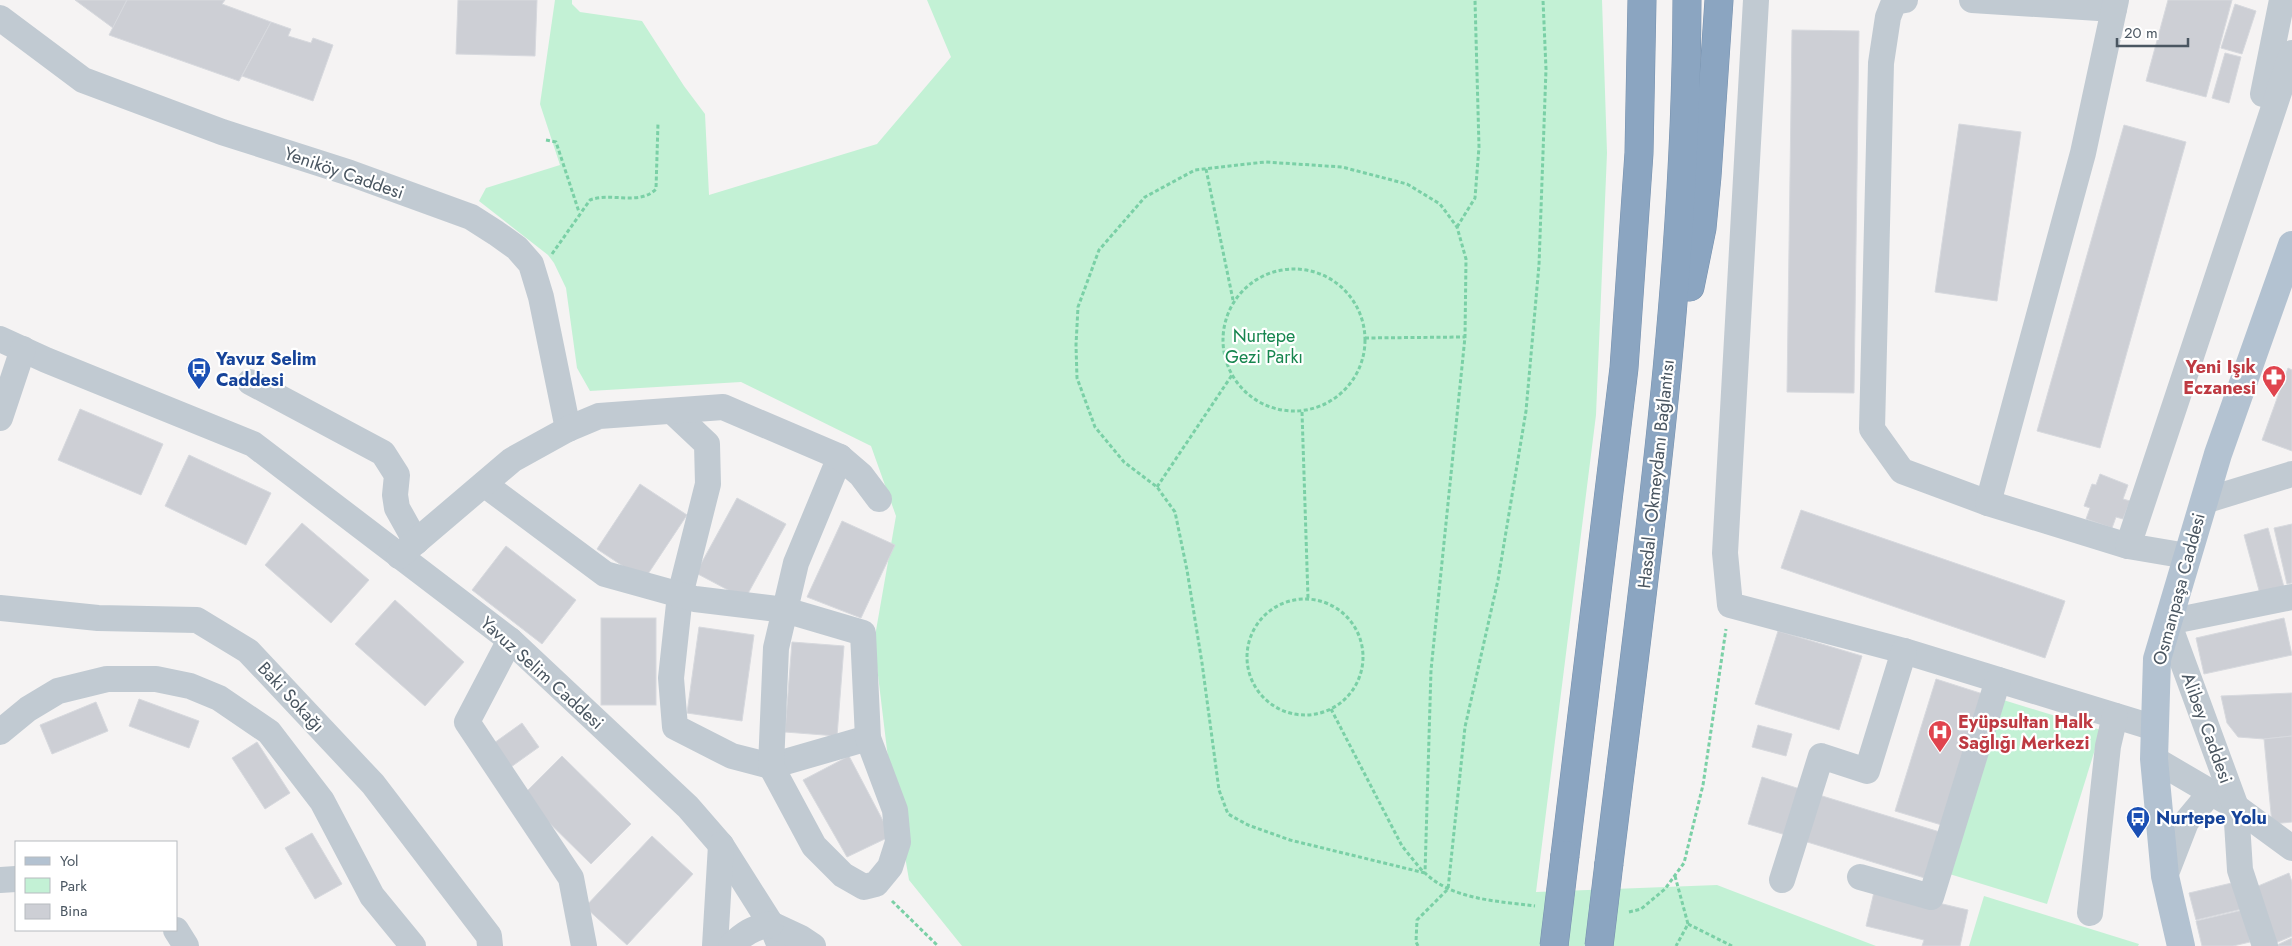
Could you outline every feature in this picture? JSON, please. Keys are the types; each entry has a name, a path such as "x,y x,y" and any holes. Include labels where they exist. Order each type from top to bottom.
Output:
{"highway":[{"path":"1554,946 1624,368 1639,153 1642,0"},
{"name":"Hasdal - Okmeydanı Bağlantısı","path":"1599,946 1645,578 1670,348 1683,172 1687,0"},
{"path":"1670,348 1691,283 1702,228 1719,0"}],"main road":[{"name":"Osmanpaşa Caddesi","path":"2181,946 2165,876 2154,759 2157,659 2221,445 2292,245"}],"street":[{"path":"1756,0 1725,552 1730,605 1904,651 2155,728"},
{"path":"1905,0 1894,2 1888,17 1882,64 1872,429 1902,471 1988,503 2128,546 2187,556"},
{"path":"1972,0 2115,4 2083,153 1988,503"},
{"path":"2242,200 2282,0"},
{"name":"Yeniköy Caddesi","path":"0,18 83,80 222,132 350,173 471,217 517,248 531,264 536,280 568,429"},
{"path":"2128,546 2292,53"},
{"path":"0,418 12,344"},
{"name":"Yavuz Selim Caddesi","path":"12,344 253,444 408,549 510,640 688,807 722,845 771,939"},
{"path":"250,382 383,453 397,475 395,495 408,549 512,460 568,429 599,416 723,407 840,458 861,475 879,499"},
{"path":"672,410 706,444 708,484 680,595 671,678 676,727 732,756 771,766 868,738"},
{"path":"484,484 605,574 696,600 785,610 863,633 868,738 895,810 898,842 890,867 876,884 864,887 843,875 814,846 771,766 776,648 785,610 796,563 840,458"},
{"path":"2204,501 2292,474"},
{"path":"2168,622 2292,597"},
{"name":"Baki Sokağı","path":"0,608 98,618 197,620 248,651 373,784 489,936 490,946"},
{"name":"Alibey Caddesi","path":"2168,622 2236,807"},
{"path":"510,640 467,722 571,878 584,946"},
{"path":"1782,880 1821,756 1867,771 1904,651"},
{"path":"0,732 28,709 58,691 107,679 156,679 190,686 220,698 269,732 322,801 372,896 413,946"},
{"path":"1860,877 1931,897 1998,680"},
{"path":"2090,913 2108,746 2115,716"},
{"path":"2154,759 2221,766"},
{"name":"Alibey Caddesi","path":"2154,759 2236,807 2292,848"},
{"path":"2165,876 2186,822 2211,792"},
{"path":"2236,807 2240,870 2265,946"},
{"path":"715,946 722,845"},
{"path":"0,880 15,880"},
{"path":"731,946 744,934 760,926 771,939 801,938 812,946"},
{"path":"177,931 186,946"}],"path":[{"path":"1457,227 1475,198 1479,147 1475,0"},
{"path":"1418,946 1416,942 1417,920 1448,889 1465,727 1498,580 1526,410 1539,265 1546,69 1544,0"},
{"path":"536,280 579,212 590,200 598,197 641,198 650,195 656,189 658,123"},
{"path":"546,140 556,142 579,212"},
{"path":"1265,162 1342,167 1407,184 1440,204 1457,227 1466,259 1466,337 1431,670 1425,873 1290,840 1248,825 1228,814 1219,790 1202,663 1175,512 1157,487 1124,462 1095,427 1077,378 1078,307 1099,250 1145,197 1195,170 1265,162"},
{"path":"1206,169 1233,300"},
{"path":"1294,268 1318,272 1338,284 1354,301 1364,323 1365,338 1366,346 1360,368 1347,388 1328,403 1302,412 1282,411 1260,404 1241,389 1232,376 1222,347 1224,323 1233,300 1250,283 1271,272 1294,268"},
{"path":"1365,338 1466,337"},
{"path":"1157,487 1232,376"},
{"path":"1302,412 1308,598"},
{"path":"1308,598 1328,603 1344,613 1356,628 1363,646 1363,665 1357,684 1345,699 1332,709 1310,715 1291,713 1273,705 1259,692 1250,674 1247,656 1250,637 1259,621 1273,608 1290,600 1308,598"},
{"path":"1624,914 1641,910 1665,889 1684,863 1703,785 1730,605"},
{"path":"1332,709 1402,846 1433,881 1448,889 1478,897 1540,907"},
{"path":"1675,875 1688,924 1676,946"},
{"path":"876,884 938,946"},
{"path":"1688,924 1732,946"}],"green space":[{"name":"Nurtepe Gezi Parkı","path":"555,0 572,0 572,4 580,12 642,21 684,86 705,114 709,195 877,144 951,57 927,0 1602,0 1607,153 1596,415 1536,892 1717,885 1876,946 962,946 909,880 887,750 874,642 896,516 871,446 741,382 590,391 577,368 566,288 554,263 548,255 479,201 486,188 560,165 540,104"},
{"path":"1997,698 2101,730 2047,904 1943,872"},
{"path":"1984,896 2139,944 2138,946 1969,946"}],"building":[{"path":"75,0 127,0 113,28"},
{"path":"127,0 225,0 222,4 271,22 239,81 109,35"},
{"path":"458,0 537,0 535,56 456,54"},
{"path":"2168,0 2232,0 2206,97 2146,81"},
{"path":"2235,4 2256,11 2242,54 2221,48"},
{"path":"271,22 291,29 288,36 311,43 313,38 333,45 313,101 242,76"},
{"path":"1792,30 1859,31 1854,393 1787,392"},
{"path":"2225,53 2241,57 2229,103 2212,98"},
{"path":"1959,124 2021,132 1997,301 1935,292"},
{"path":"2124,125 2186,142 2100,448 2037,431"},
{"path":"2288,368 2292,370 2292,451 2262,440"},
{"path":"80,409 163,444 141,495 58,460"},
{"path":"189,455 271,493 246,545 165,506"},
{"path":"2100,474 2128,485 2123,499 2130,501 2123,519 2116,517 2112,528 2086,519 2090,508 2084,506 2092,484 2096,485"},
{"path":"640,484 687,515 644,580 597,549"},
{"path":"737,498 786,524 745,599 696,573"},
{"path":"1801,510 2065,601 2045,658 1781,568"},
{"path":"842,521 895,545 861,618 807,597"},
{"path":"302,523 369,580 331,623 265,565"},
{"path":"2292,524 2292,583 2287,584 2274,528"},
{"path":"2268,528 2284,587 2260,594 2244,535"},
{"path":"506,546 576,600 542,644 472,590"},
{"path":"395,600 464,662 425,706 355,644"},
{"path":"601,618 656,618 656,705 601,705"},
{"path":"2284,618 2292,655 2204,674 2196,638"},
{"path":"699,627 754,635 742,721 687,713"},
{"path":"1778,631 1862,656 1839,730 1755,704"},
{"path":"792,642 844,646 837,736 785,732"},
{"name":"Eyüpsultan Halk Sağlığı Merkezi","path":"1936,679 1986,695 1945,826 1895,811"},
{"path":"2292,693 2292,736 2264,739 2238,737 2227,723 2221,696"},
{"path":"139,699 199,721 189,748 129,726"},
{"path":"96,702 108,731 52,754 40,725"},
{"path":"522,723 539,747 511,767 494,743"},
{"path":"1758,725 1792,734 1786,756 1752,747"},
{"path":"2292,736 2292,822 2272,824 2264,739"},
{"path":"257,742 290,793 265,809 232,758"},
{"path":"562,756 631,824 591,864 522,796"},
{"path":"849,756 891,836 847,857 803,780"},
{"path":"1762,777 1800,789 1786,835 1748,824"},
{"path":"1819,795 1943,833 1928,879 1804,841"},
{"path":"312,833 342,884 315,899 285,848"},
{"path":"652,836 693,874 627,945 585,907"},
{"path":"2289,873 2292,882 2292,936 2273,944 2251,889"},
{"path":"2236,882 2242,909 2196,920 2189,893"},
{"path":"1875,888 1968,910 1960,946 1922,946 1924,940 1866,926"},
{"path":"2243,910 2250,942 2233,946 2202,946 2196,921"},
{"path":"2292,938 2292,946 2275,946"}],"place":[{"name":"Yavuz Selim Caddesi","path":"199,390"},
{"name":"Yeni Işık Eczanesi","path":"2274,398"},
{"name":"Eyüpsultan Halk Sağlığı Merkezi","path":"1940,753"},
{"name":"Nurtepe Yolu","path":"2138,839"}]}
